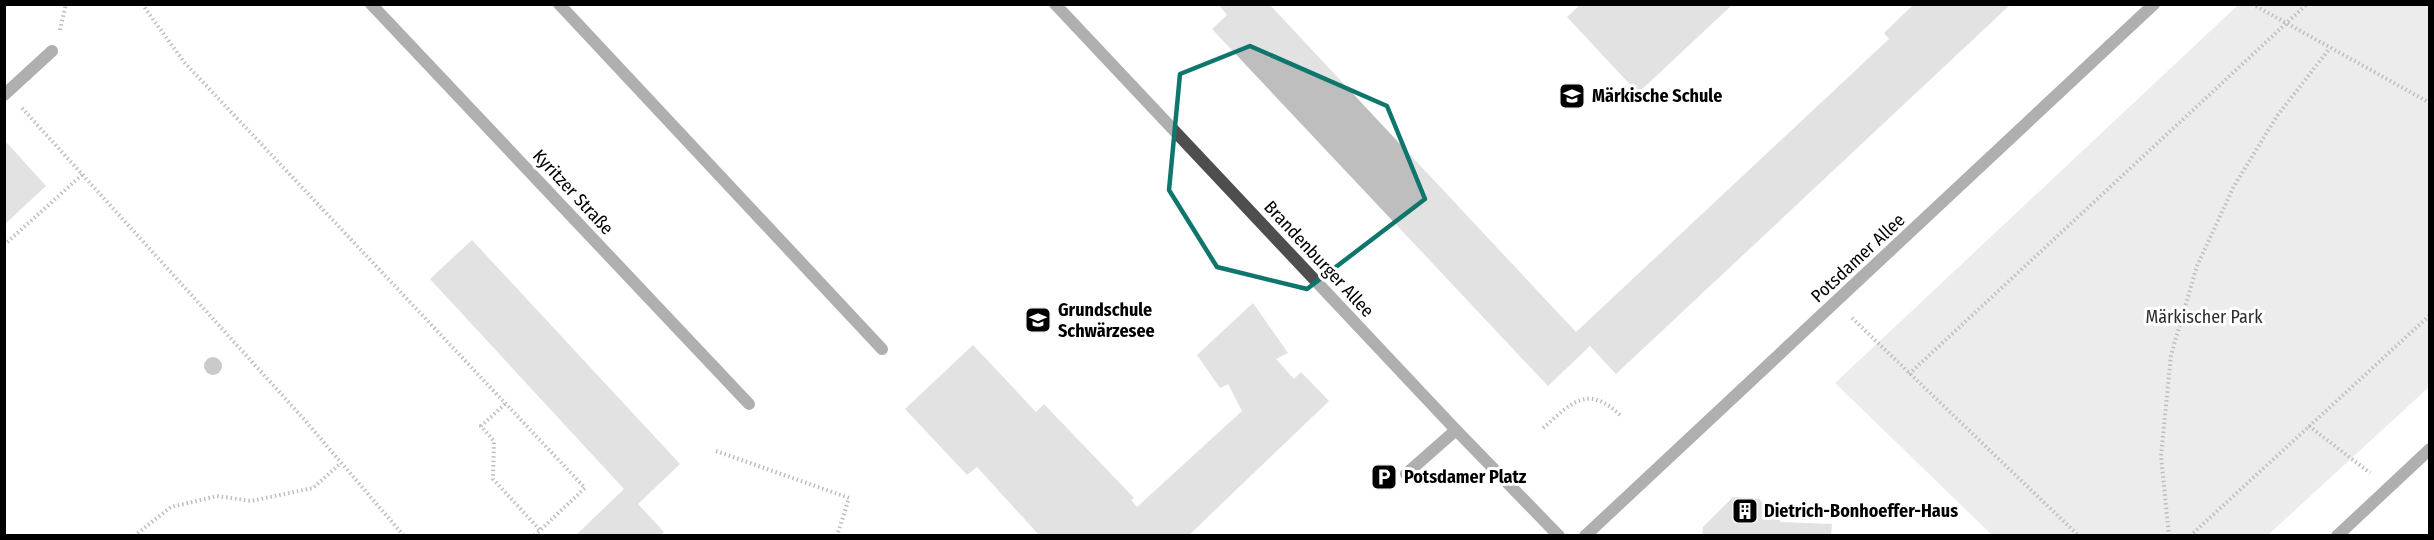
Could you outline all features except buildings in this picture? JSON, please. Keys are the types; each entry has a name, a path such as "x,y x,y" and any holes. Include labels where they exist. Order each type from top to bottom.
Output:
{"street":[{"name":"Kyritzer Straße","path":"371,4 749,404"},
{"path":"559,4 882,349"},
{"name":"Brandenburger Allee","path":"1055,4 1559,536"},
{"name":"Potsdamer Allee","path":"1585,536 2154,4"},
{"path":"6,94 52,51"},
{"path":"1406,474 1456,429"},
{"path":"2337,536 2430,449"}],"path":[{"path":"142,4 184,62 585,488 534,536"},
{"path":"2252,4 2430,103"},
{"path":"1909,374 2307,4"},
{"path":"2169,536 2161,456 2170,366 2197,266 2234,186 2277,116 2330,48"},
{"path":"6,94 83,174 404,536"},
{"path":"4,245 83,174"},
{"path":"1836,303 2079,536"},
{"path":"2190,536 2430,315"},
{"path":"1543,428 1574,401 1588,397 1607,403 1620,416"},
{"path":"505,404 481,426 494,441 493,478 540,530"},
{"path":"2309,426 2388,488"},
{"path":"716,451 849,498 837,536"},
{"path":"134,536 171,507 217,496 251,501 313,488 341,463"}],"highlighted area":[{"path":"1250,46 1387,106 1425,199 1307,289 1217,267 1169,190 1180,74"}],"green space":[{"name":"Märkischer Park","path":"2238,5 2429,5 2429,387 2268,535 1992,535 1835,383"}],"place":[{"name":"Märkische Schule","path":"1572,96"},
{"name":"Grundschule Schwärzesee","path":"1038,320"},
{"name":"Potsdamer Platz","path":"1384,477"},
{"name":"Dietrich-Bonhoeffer-Haus","path":"1745,511"}]}
